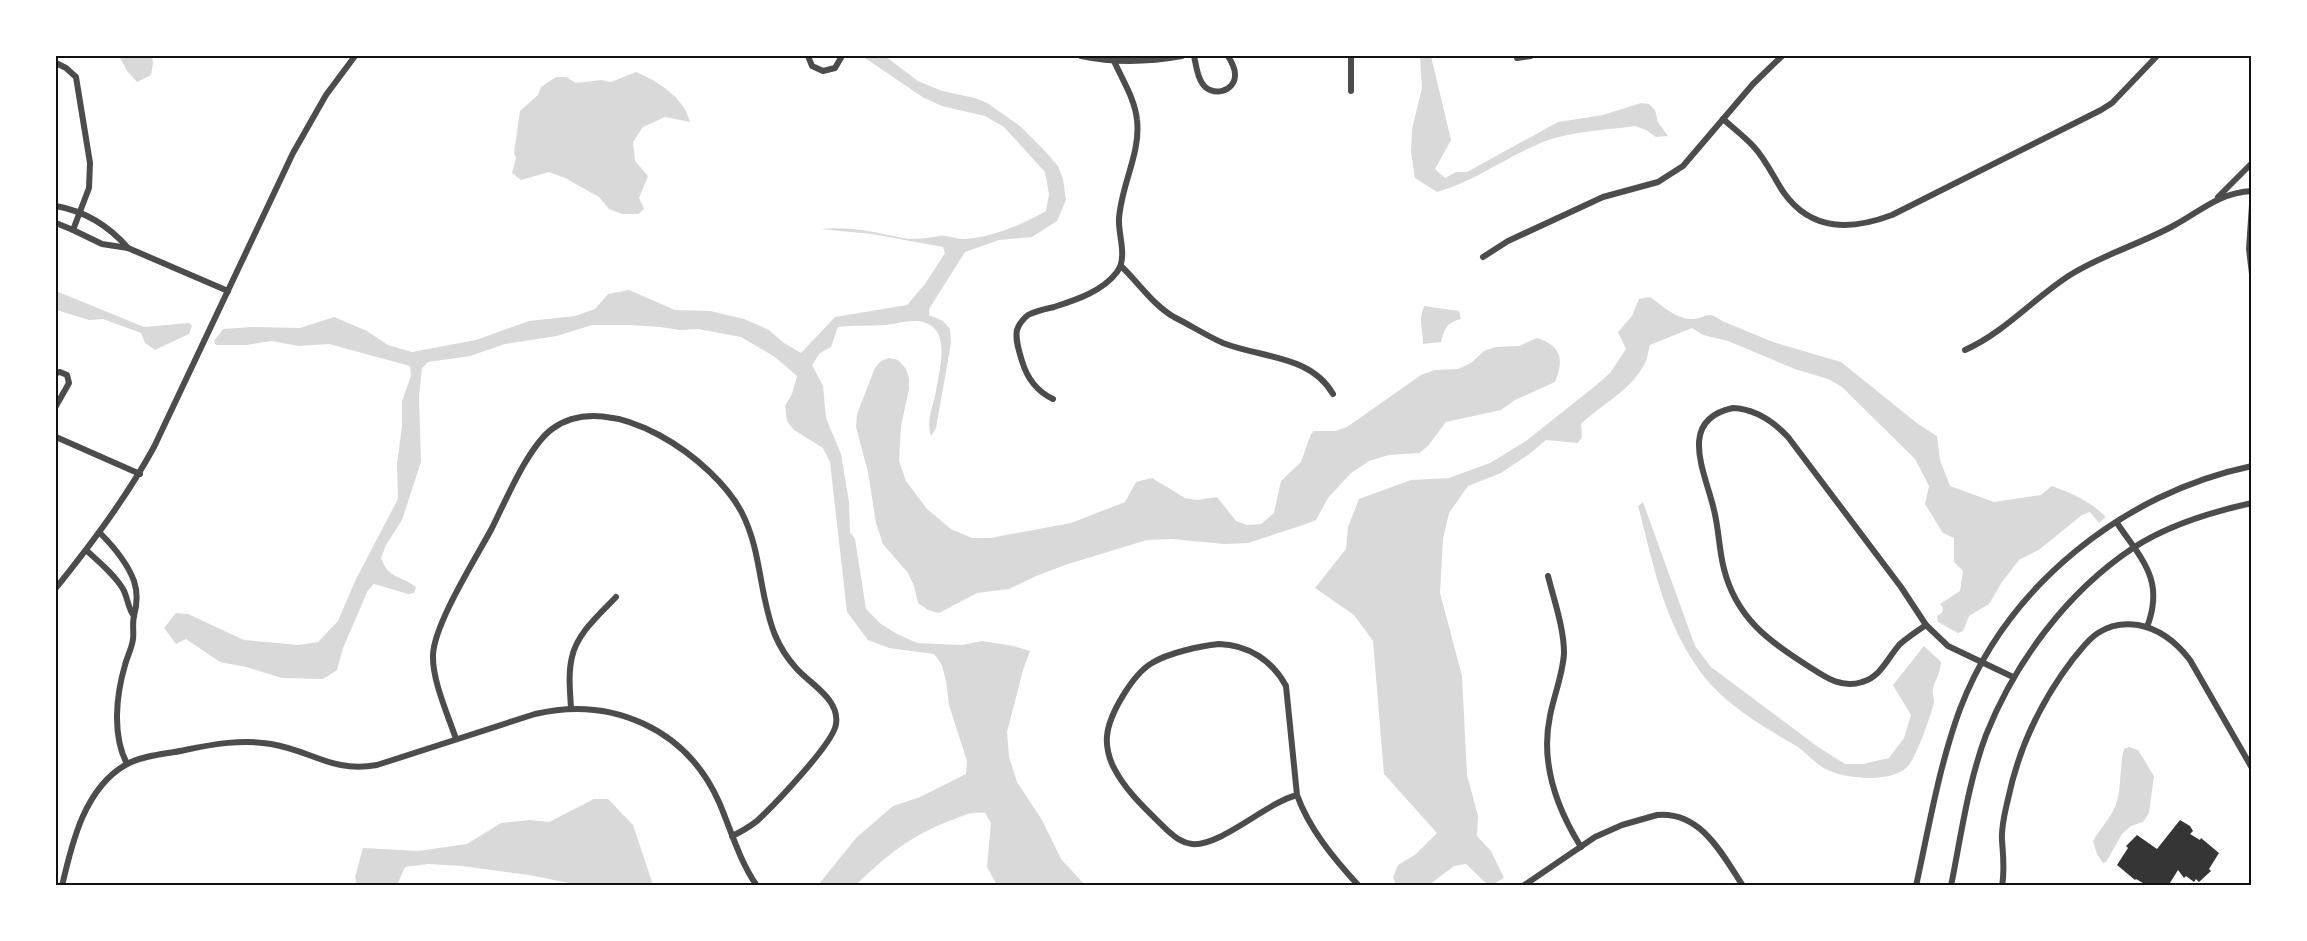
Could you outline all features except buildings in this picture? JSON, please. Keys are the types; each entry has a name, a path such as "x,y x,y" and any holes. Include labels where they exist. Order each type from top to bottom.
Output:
{"street":[{"path":"56,588 100,533 140,474 307,127 355,56"},
{"path":"808,56 812,66 823,71 835,68 842,56"},
{"path":"1082,56 1114,61 1140,61 1182,56"},
{"path":"1194,56 1201,82 1208,90 1216,93 1227,89 1233,83 1235,75 1228,56"},
{"path":"1351,56 1351,91"},
{"path":"1517,58 1531,56"},
{"path":"1483,257 1508,241 1603,197 1658,182 1683,166 1753,84 1782,56"},
{"path":"1723,119 1755,147 1786,196 1797,206 1830,225 1867,224 1892,215 2101,110 2112,103 2157,56"},
{"path":"1053,399 1040,391 1026,372 1017,340 1020,323 1033,313 1094,291 1117,273 1121,266 1119,220 1138,131 1134,104 1114,61"},
{"path":"56,63 76,77 88,146 90,180 73,230"},
{"path":"2217,199 2252,163"},
{"path":"1965,350 1991,336 2068,276 2171,227 2227,194 2252,191"},
{"path":"2252,205 2249,249 2252,274"},
{"path":"56,206 80,212 110,230 128,248"},
{"path":"56,223 102,244 128,248 228,291"},
{"path":"1121,266 1158,305 1173,316 1223,343 1304,366 1321,378 1333,394"},
{"path":"56,373 66,375 69,383 56,404"},
{"path":"1926,625 1898,646 1875,675 1860,683 1848,685 1831,681 1768,640 1743,611 1728,585 1723,567 1716,517 1698,455 1699,436 1709,420 1724,410 1742,409 1765,417 1778,426 1901,587 1926,625 1948,646 2013,678"},
{"path":"456,739 434,670 435,641 453,601 525,465 545,435 572,419 603,417 635,425 675,444 690,454 732,497 749,528 755,546 774,634 794,666 831,703 837,717 836,726 827,744 758,820 732,836"},
{"path":"56,437 140,474"},
{"path":"1916,885 1953,729 1982,661 2005,625 2045,578 2066,558 2117,523 2178,488 2228,471 2252,466"},
{"path":"1951,885 1966,805 1986,735 2013,678 2046,631 2084,587 2133,547 2175,526 2220,510 2252,503"},
{"path":"2117,523 2146,567 2154,585 2151,617 2147,627"},
{"path":"100,533 126,564 135,584 137,611 134,616 133,640 121,684 117,724 119,743 127,764"},
{"path":"86,550 116,579 134,616"},
{"path":"1548,576 1564,650 1563,664 1549,720 1547,756 1559,808 1581,847"},
{"path":"571,708 570,669 576,646 583,633 615,597"},
{"path":"2002,885 2003,825 2024,745 2047,696 2086,643 2099,632 2131,624 2147,627 2170,639 2190,660 2252,768"},
{"path":"1298,795 1281,801 1209,842 1192,844 1184,842 1168,831 1143,805 1113,767 1107,739 1110,721 1132,682 1146,666 1155,660 1206,645 1225,644 1243,647 1271,666 1286,686 1298,795 1310,821 1329,849 1359,885"},
{"path":"62,885 83,816 106,782 127,764 138,759 209,745 255,742 290,749 335,765 363,767 377,765 535,714 571,708 617,714 653,728 694,762 708,781 743,863 757,885"},
{"path":"1523,885 1595,837 1622,825 1657,815 1684,818 1706,834 1743,885"},
{"path":"243,885 269,885"}],"shaded area":[{"path":"119,56 152,56 151,75 137,82 127,71"},
{"path":"862,56 885,56 918,81 942,91 987,103 1020,126 1044,150 1058,166 1063,179 1066,200 1057,221 1032,237 999,240 965,252 929,309 929,315 943,321 950,329 951,343 936,428 931,436 930,419 942,353 939,335 926,323 911,321 885,325 838,327 831,347 820,353 812,365 823,386 826,418 841,454 849,502 850,532 855,539 866,609 881,624 917,643 962,645 982,641 1030,651 1007,732 1009,757 1017,782 1042,820 1061,859 1085,885 997,885 987,867 991,823 985,813 975,813 949,821 911,840 877,865 856,885 818,885 857,837 893,806 920,797 966,774 967,761 949,705 942,665 934,654 889,648 868,640 847,612 830,462 823,448 794,430 787,421 785,406 792,394 797,376 775,357 741,337 698,329 592,325 557,336 505,344 470,356 428,362 422,368 419,397 421,462 402,520 386,545 381,558 392,574 416,587 414,593 408,594 374,584 368,590 343,648 337,670 323,679 282,678 220,662 186,639 176,644 164,628 176,613 188,614 244,640 299,645 318,642 338,621 356,579 398,499 397,464 402,426 402,401 411,376 410,366 329,344 298,346 272,341 246,345 216,345 214,341 223,329 300,328 334,317 367,331 388,345 412,352 476,340 529,321 575,316 595,309 608,294 629,290 675,310 710,311 744,319 769,330 784,343 801,353 835,317 907,305 925,284 945,253 943,247 872,234 821,229 852,229 908,239 943,236 963,239 1006,230 1046,211 1049,194 1045,172 1004,127 985,116 942,106 924,98"},
{"path":"1420,56 1431,56 1451,140 1435,169 1445,178 1456,172 1467,172 1558,122 1603,115 1641,103 1649,104 1655,110 1658,122 1668,136 1656,137 1635,126 1565,135 1529,148 1464,182 1437,192 1415,178 1411,152 1412,129 1422,88"},
{"path":"636,72 669,91 682,105 690,122 665,117 643,127 633,142 635,161 648,176 639,198 644,209 638,214 622,214 609,209 599,197 549,172 521,180 512,173 516,158 514,153 520,111 538,95 541,87 556,77 566,77 576,83 601,80 611,82"},
{"path":"56,291 144,327 189,323 192,326 189,334 155,350 145,343 141,333 103,319 89,320 56,310"},
{"path":"1650,297 1681,317 1697,319 1709,315 1773,342 1841,362 1918,424 1937,436 1940,460 1950,486 1994,502 2041,495 2052,486 2081,498 2106,517 2099,523 2090,512 2082,515 2040,549 2019,560 1989,604 1969,616 1963,631 1958,633 1938,622 1937,616 1942,613 1943,608 1940,604 1960,591 1963,571 1954,562 1954,538 1943,533 1925,504 1929,486 1915,459 1842,387 1828,379 1795,369 1728,341 1703,335 1692,328 1650,345 1646,362 1637,376 1581,424 1582,437 1578,443 1546,440 1501,473 1468,486 1449,513 1443,539 1440,593 1462,676 1467,775 1478,816 1477,836 1491,851 1504,878 1488,885 1466,864 1454,866 1429,885 1396,885 1393,877 1398,865 1416,854 1437,833 1384,774 1373,641 1354,615 1315,588 1346,549 1348,527 1359,499 1411,480 1449,478 1490,463 1526,441 1610,373 1626,349 1618,332 1632,316 1639,299"},
{"path":"1424,306 1459,311 1461,319 1452,322 1447,327 1441,342 1423,344 1421,321"},
{"path":"1537,338 1552,345 1559,355 1560,367 1555,382 1515,400 1501,410 1446,422 1428,446 1419,453 1389,455 1369,461 1351,473 1328,498 1316,520 1248,543 1147,540 1068,564 1009,589 977,593 939,613 928,610 918,603 908,573 883,544 876,523 868,472 856,427 857,414 875,368 881,361 889,358 898,360 906,369 909,378 909,389 901,426 899,461 906,481 927,509 951,529 972,538 990,538 1071,523 1125,502 1136,482 1152,478 1185,498 1197,500 1217,497 1236,521 1247,525 1261,524 1274,513 1281,481 1301,462 1314,431 1335,431 1347,427 1421,375 1435,370 1458,369 1471,363 1484,351 1496,347 1519,346"},
{"path":"1643,502 1695,646 1711,667 1818,747 1845,764 1863,764 1889,758 1904,738 1911,715 1893,685 1924,646 1941,662 1933,688 1934,702 1930,716 1908,766 1892,775 1870,778 1848,776 1830,771 1820,766 1798,747 1739,710 1715,689 1704,677 1683,645 1666,607 1638,506"},
{"path":"2129,747 2138,750 2154,776 2149,813 2143,822 2131,826 2122,834 2106,862 2103,863 2093,841 2117,803 2124,749"},
{"path":"594,799 608,799 633,825 653,885 579,885 529,875 428,864 405,867 397,885 357,885 355,877 363,848 418,851 467,844 501,823 530,820 549,822"}]}
